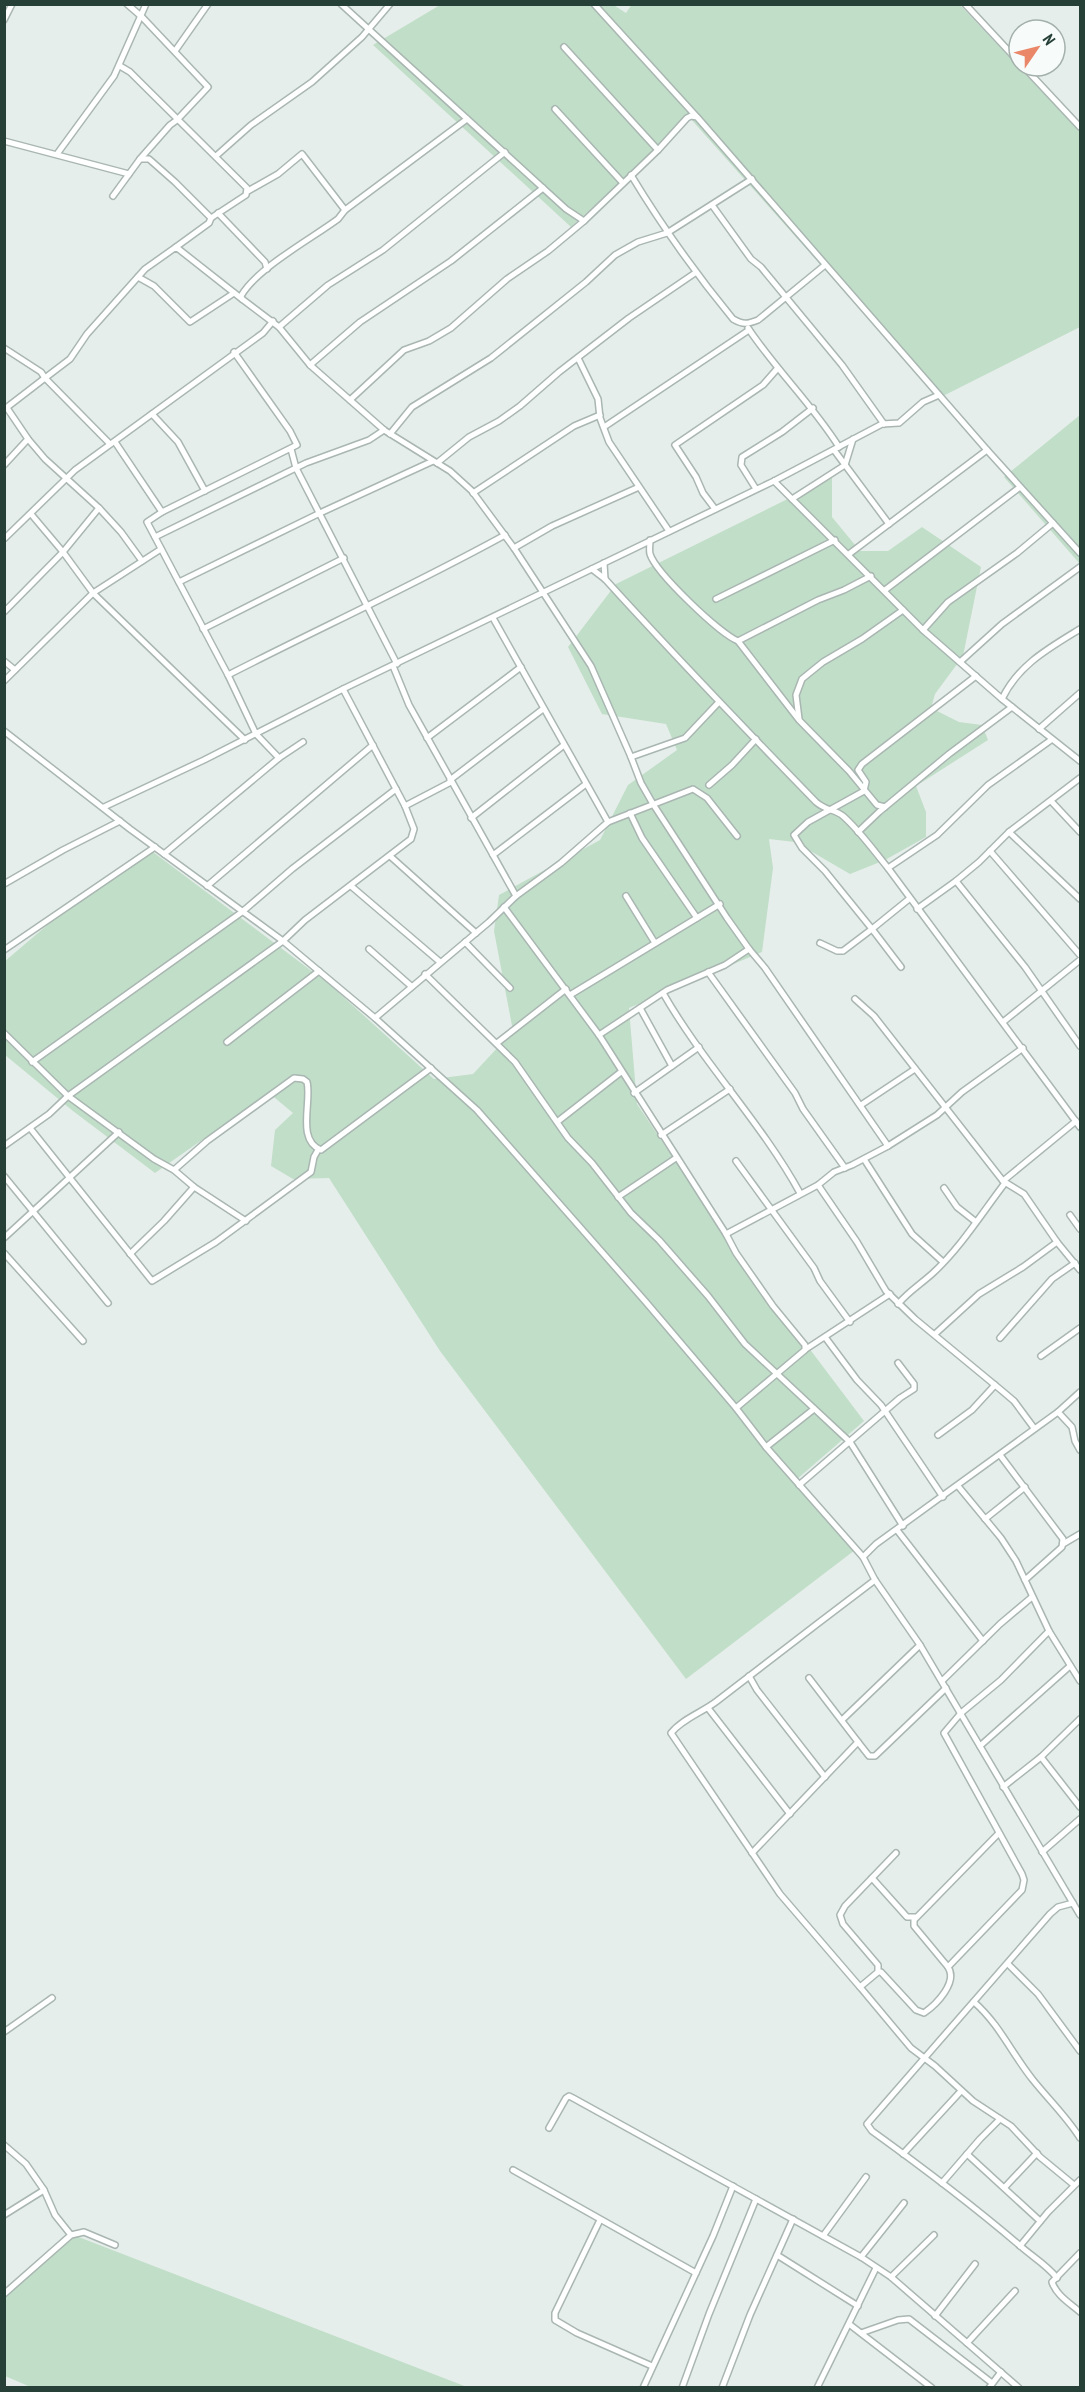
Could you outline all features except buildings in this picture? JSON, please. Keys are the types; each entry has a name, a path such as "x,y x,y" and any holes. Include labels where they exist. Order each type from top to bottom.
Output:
{"street":[{"path":"4,20 12,4"},
{"path":"113,196 140,159 208,87 142,16 127,4"},
{"path":"57,153 120,66 146,4"},
{"path":"175,51 208,4"},
{"path":"341,4 566,209 584,221"},
{"path":"216,156 251,125 312,81 363,37 367,29 390,4"},
{"path":"594,4 752,179 987,450 1080,553"},
{"path":"964,4 1007,49"},
{"path":"564,47 658,150"},
{"path":"120,66 130,72 216,156 248,191"},
{"path":"1034,78 1080,128"},
{"path":"555,109 622,183"},
{"path":"350,400 404,350 429,341 451,328 507,279 548,251 584,221 658,150 687,118 696,117"},
{"path":"242,299 241,296 246,287 267,269 338,219 345,210 467,119"},
{"path":"4,141 57,153 129,174"},
{"path":"279,327 328,285 383,250 505,152"},
{"path":"142,561 121,531 28,439 6,408 70,359 87,334 138,277 209,223 211,218 246,195 248,191 278,174 302,154 345,210"},
{"path":"140,159 149,159 176,182 211,218"},
{"path":"631,175 695,273 733,319 745,324 777,369 813,408 845,465 888,524"},
{"path":"390,434 412,407 490,358 586,282 615,255 638,242 667,233 752,179"},
{"path":"310,365 360,322 419,284 543,188"},
{"path":"712,205 751,259 761,267 842,365 884,424"},
{"path":"219,213 265,262 267,269"},
{"path":"176,248 273,321 310,365 384,430 450,471 473,493 514,548 596,674 641,783 653,804 749,949 765,968 888,1146"},
{"path":"745,324 758,320 825,265"},
{"path":"179,582 320,513 435,462 469,436 499,421 520,406 629,318 695,273"},
{"path":"138,277 154,286 190,322 234,293"},
{"path":"5,537 97,452 113,443 234,352 263,333 273,321"},
{"path":"604,427 749,330"},
{"path":"4,348 41,372 113,443 162,512"},
{"path":"234,352 297,441 297,445 162,512 147,522 228,675 256,734 279,758"},
{"path":"578,358 598,399 600,415 609,442 669,531"},
{"path":"715,509 675,445 763,385 777,369"},
{"path":"104,807 774,481 884,424 902,422 923,402 939,395"},
{"path":"756,489 741,465 742,457 782,432 813,408"},
{"path":"152,414 183,450 205,491"},
{"path":"473,493 574,426 600,415"},
{"path":"155,537 296,468 369,440 384,430"},
{"path":"4,465 28,439"},
{"path":"792,499 845,465 853,439"},
{"path":"291,449 296,468 367,604 395,665 409,705 516,896"},
{"path":"849,554 987,450"},
{"path":"774,481 923,630 1051,740 1080,760"},
{"path":"514,548 552,526 639,487"},
{"path":"885,591 1020,487"},
{"path":"4,612 63,552 99,508"},
{"path":"31,514 93,593 244,740"},
{"path":"923,630 957,595 1017,553 1053,523"},
{"path":"228,675 367,604 444,568 505,535"},
{"path":"650,540 650,556 663,574 708,621 738,641 799,720 849,771 877,805 885,807"},
{"path":"716,599 835,540"},
{"path":"4,681 93,593 161,549"},
{"path":"203,629 344,558"},
{"path":"604,563 605,579"},
{"path":"960,662 1002,624 1080,567"},
{"path":"592,569 605,579 719,702 828,811 839,813 858,832 888,868 1080,1127"},
{"path":"738,641 870,576"},
{"path":"799,720 796,695 802,679 823,662 862,639 903,610"},
{"path":"493,618 608,822"},
{"path":"1002,699 1025,665 1080,629"},
{"path":"4,661 15,670"},
{"path":"427,738 497,687 520,667"},
{"path":"901,968 825,871 808,855 796,839 796,831 864,791 866,782 858,770 862,764 976,676"},
{"path":"4,1146 30,1128 68,1096 283,941 305,920 390,856 414,834 405,806 343,689"},
{"path":"1039,729 1080,693"},
{"path":"631,757 685,738 719,702"},
{"path":"858,832 949,754 1012,707"},
{"path":"405,806 451,781 543,709"},
{"path":"4,731 120,821 283,941 375,1018 477,1110 863,1557 875,1580 942,1681 1080,1916"},
{"path":"709,784 732,765 756,739"},
{"path":"888,868 937,835 988,785 1051,740"},
{"path":"164,854 279,758 303,742"},
{"path":"207,886 373,745"},
{"path":"471,818 564,746"},
{"path":"917,909 956,881 1009,832 1080,778"},
{"path":"493,855 586,784"},
{"path":"32,1062 242,912 292,869 396,789"},
{"path":"375,1018 476,933 516,896 583,846 608,822 687,790 697,790 707,798 737,836"},
{"path":"1051,801 1080,832"},
{"path":"630,813 642,838 697,918"},
{"path":"4,884 120,821"},
{"path":"1009,832 1080,898"},
{"path":"4,950 155,847"},
{"path":"990,851 1080,954"},
{"path":"390,856 476,933"},
{"path":"956,881 1042,992 1080,1046"},
{"path":"351,886 440,962"},
{"path":"626,896 655,943"},
{"path":"820,943 837,951 843,951 909,899"},
{"path":"570,995 720,904"},
{"path":"504,907 599,1035 726,1234 736,1254 806,1348"},
{"path":"465,942 510,988"},
{"path":"599,1035 663,993 725,965 749,949"},
{"path":"369,950 411,986"},
{"path":"1003,1022 1080,960"},
{"path":"227,1042 319,971"},
{"path":"708,972 795,1093 803,1109 845,1168"},
{"path":"425,974 515,1062 568,1138 708,1296 745,1344 850,1442 900,1528 983,1641"},
{"path":"497,1043 566,989"},
{"path":"663,993 676,1017 780,1158 800,1193"},
{"path":"855,999 874,1016 1004,1182 1024,1194 1057,1242 1080,1270"},
{"path":"640,1008 672,1066"},
{"path":"4,1033 68,1096 154,1159 174,1170 246,1221"},
{"path":"634,1093 699,1047"},
{"path":"726,1234 818,1185 834,1172 888,1146 946,1107 962,1092 1023,1048"},
{"path":"30,1128 152,1281 208,1248 311,1172 318,1150 325,1148 368,1117 431,1068"},
{"path":"861,1105 915,1069"},
{"path":"557,1122 621,1072"},
{"path":"174,1170 207,1141 298,1077 307,1082 307,1130 318,1150"},
{"path":"661,1135 730,1089"},
{"path":"898,1304 943,1262 976,1222 1004,1182 1076,1121"},
{"path":"4,1238 119,1132"},
{"path":"618,1197 676,1158"},
{"path":"864,1159 912,1234 943,1262"},
{"path":"736,1161 850,1322"},
{"path":"4,1176 108,1303"},
{"path":"818,1185 898,1304 1014,1401 1034,1428"},
{"path":"130,1254 195,1187"},
{"path":"944,1188 957,1207 976,1222"},
{"path":"1070,1215 1080,1229"},
{"path":"935,1334 979,1294 1023,1267 1057,1242"},
{"path":"4,1253 83,1341"},
{"path":"1000,1338 1052,1279 1075,1263"},
{"path":"736,1408 806,1348 850,1322 890,1294"},
{"path":"1041,1356 1080,1328"},
{"path":"825,1337 885,1412 944,1497"},
{"path":"799,1485 915,1386 898,1363"},
{"path":"938,1435 972,1410 995,1385"},
{"path":"863,1557 876,1544 944,1497 1058,1412 1080,1392"},
{"path":"766,1447 814,1408"},
{"path":"1058,1412 1072,1427 1080,1450"},
{"path":"1000,1455 1060,1534 1064,1544"},
{"path":"958,1486 1016,1561 1049,1631 1079,1677"},
{"path":"985,1519 1025,1487"},
{"path":"1025,1580 1058,1552 1064,1544 1080,1534"},
{"path":"875,1580 708,1708 676,1728 671,1735 780,1894 911,2048 961,2091 1011,2126 1036,2153 1074,2186"},
{"path":"942,1681 1032,1597"},
{"path":"948,1967 1024,1886 1022,1874 946,1741 945,1729 1001,1680 1049,1631"},
{"path":"842,1720 920,1646"},
{"path":"980,1746 1070,1666"},
{"path":"749,1676 757,1690 825,1778"},
{"path":"809,1678 869,1756 875,1756 946,1688"},
{"path":"708,1708 790,1814"},
{"path":"1004,1786 1041,1757 1080,1719"},
{"path":"752,1853 858,1742"},
{"path":"1041,1757 1080,1807"},
{"path":"1042,1852 1080,1818"},
{"path":"878,1972 885,1974 916,2010 924,2013 951,1983 952,1974 948,1967 914,1926 915,1917 999,1833"},
{"path":"878,1972 878,1965 843,1924 840,1915 845,1906 896,1853"},
{"path":"872,1878 907,1917 915,1917"},
{"path":"1057,2278 1050,2268 1020,2246 979,2210 872,2131 867,2124 1050,1914 1058,1907 1073,1903"},
{"path":"1008,1964 1038,1994 1080,2051"},
{"path":"860,1987 878,1972"},
{"path":"4,2032 52,1998"},
{"path":"974,2002 992,2019 1032,2079 1068,2120 1080,2138"},
{"path":"903,2154 961,2091"},
{"path":"549,2128 566,2098 571,2096 861,2257 891,2277 1019,2388"},
{"path":"942,2183 1000,2119"},
{"path":"4,2145 19,2156 44,2190 51,2210 71,2235"},
{"path":"1005,2187 1036,2153"},
{"path":"967,2154 1040,2221"},
{"path":"513,2170 696,2273"},
{"path":"823,2236 866,2177"},
{"path":"1020,2246 1040,2221 1080,2180"},
{"path":"644,2388 733,2186"},
{"path":"4,2215 44,2190"},
{"path":"682,2388 709,2314 756,2199"},
{"path":"861,2257 873,2245 904,2203"},
{"path":"600,2220 572,2273 555,2313 555,2320 577,2333 652,2366"},
{"path":"722,2388 750,2315 793,2220"},
{"path":"4,2294 71,2235 84,2232 115,2245"},
{"path":"891,2277 934,2235"},
{"path":"1080,2253 1052,2282 1054,2287 1080,2312"},
{"path":"777,2255 858,2306"},
{"path":"935,2316 975,2264"},
{"path":"817,2388 876,2268"},
{"path":"966,2343 1015,2291"},
{"path":"861,2333 898,2320 909,2319 991,2385 1001,2372"},
{"path":"849,2324 932,2388"}],"green space":[{"path":"612,4 626,13 632,4 960,5 1007,55 1007,78 1029,78 1080,132 1080,327 939,398 690,118 571,227 373,45 440,5"},
{"path":"1080,415 1080,564 1004,477"},
{"path":"832,477 832,517 860,551 888,551 922,527 981,567 963,656 935,694 931,708 959,722 982,725 988,740 916,786 926,812 926,837 885,860 850,874 795,842 769,839 773,868 762,952 629,1008 637,1104 732,1246 864,1421 796,1480 855,1550 686,1679 440,1351 329,1178 293,1179 271,1166 275,1130 293,1113 269,1093 155,1173 73,1111 5,1055 4,962 72,904 149,849 329,984 434,1079 473,1074 513,1031 494,931 499,895 600,840 628,785 677,750 666,724 602,714 568,647 616,584"},
{"path":"76,2236 467,2387 33,2388 5,2376 5,2292"}]}
